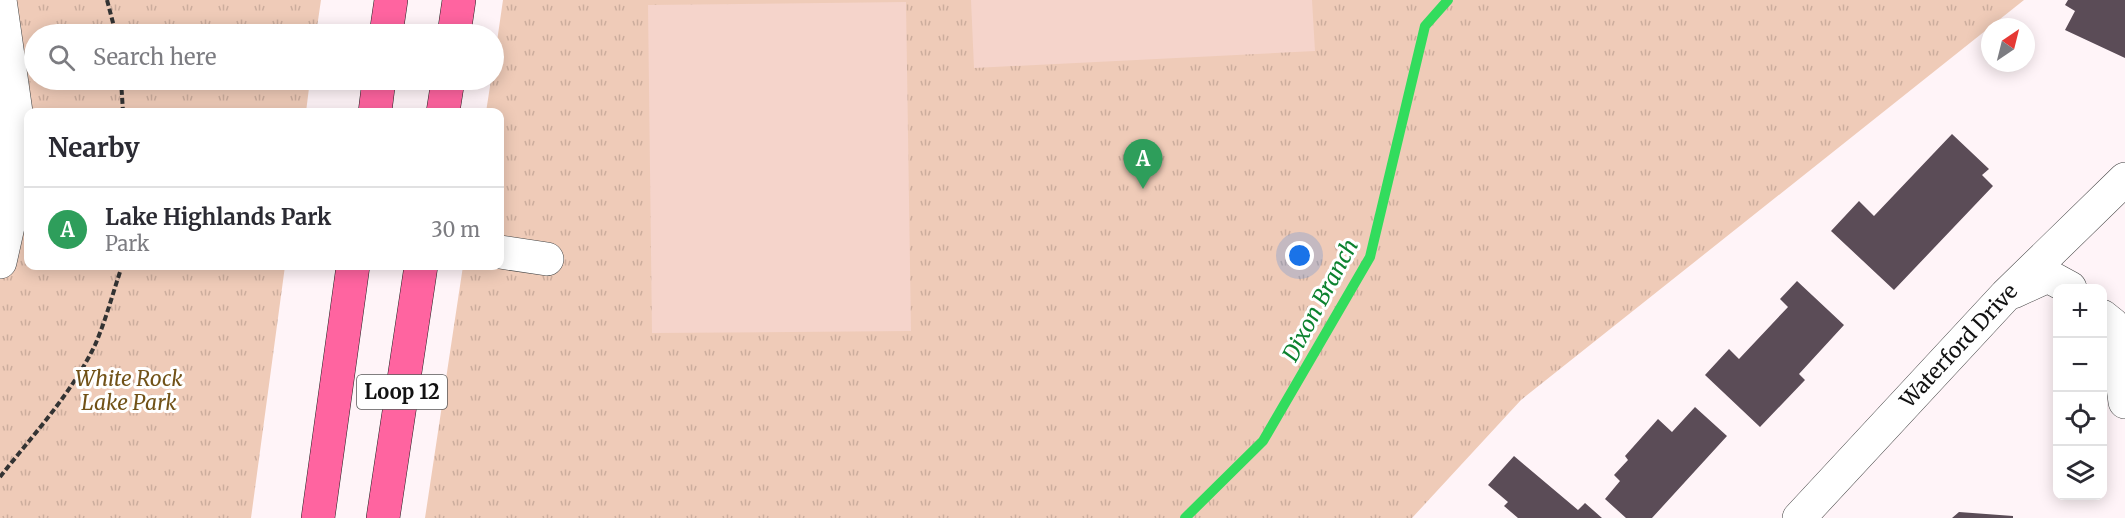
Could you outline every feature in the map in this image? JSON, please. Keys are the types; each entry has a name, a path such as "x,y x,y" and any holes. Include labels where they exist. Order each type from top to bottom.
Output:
{"main road":[{"path":"387,24 391,0"},
{"path":"455,24 459,0"},
{"path":"376,108 378,90"},
{"path":"444,108 446,90"},
{"name":"Loop 12","path":"318,518 352,270"},
{"name":"Loop 12","path":"383,518 420,270"}],"street":[{"path":"0,0 16,112 11,213 0,262"},
{"name":"Waterford Drive","path":"1800,518 2006,295 2125,179"},
{"path":"504,253 547,259"},
{"path":"2006,295 2048,276 2063,284"},
{"path":"2107,320 2112,324 2115,360 2121,373 2125,402"}],"path":[{"path":"107,0 113,24"},
{"path":"122,90 123,108"},
{"path":"0,477 43,423 85,364 96,343 121,270"}],"green space":[{"name":"White Rock Lake Park","path":"0,0 321,0 317,24 24,24 24,90 309,90 306,108 24,108 24,270 284,270 251,518 0,518"},
{"path":"503,0 2024,0 2001,18 1981,18 1981,34 1521,400 1412,518 425,518 462,270 504,270 504,108 487,108 489,90 504,90 504,24 500,24"}],"shaded area":[{"path":"971,0 1312,0 1315,51 974,68"},
{"path":"906,2 911,331 652,333 648,5"}],"building":[{"path":"2068,0 2125,0 2125,58 2065,30 2075,11 2065,5"},
{"path":"1952,134 1989,169 1982,175 1993,186 1894,290 1831,231 1859,201 1874,216"},
{"path":"1797,281 1844,325 1799,374 1805,380 1760,427 1705,375 1729,349 1739,359 1788,307 1780,299"},
{"path":"1695,407 1727,436 1652,518 1626,518 1605,499 1620,481 1614,475 1628,460 1625,456 1658,419 1672,432"},
{"path":"1514,456 1578,510 1585,503 1602,518 1518,518 1504,506 1508,502 1488,485"},
{"path":"1959,512 2013,516 2013,518 1952,518"}],"waterway":[{"name":"Dixon Branch","path":"1185,518 1263,441 1370,257 1425,26 1448,0"}],"place":[{"name":"Lake Highlands Park","path":"1143,189"}]}
